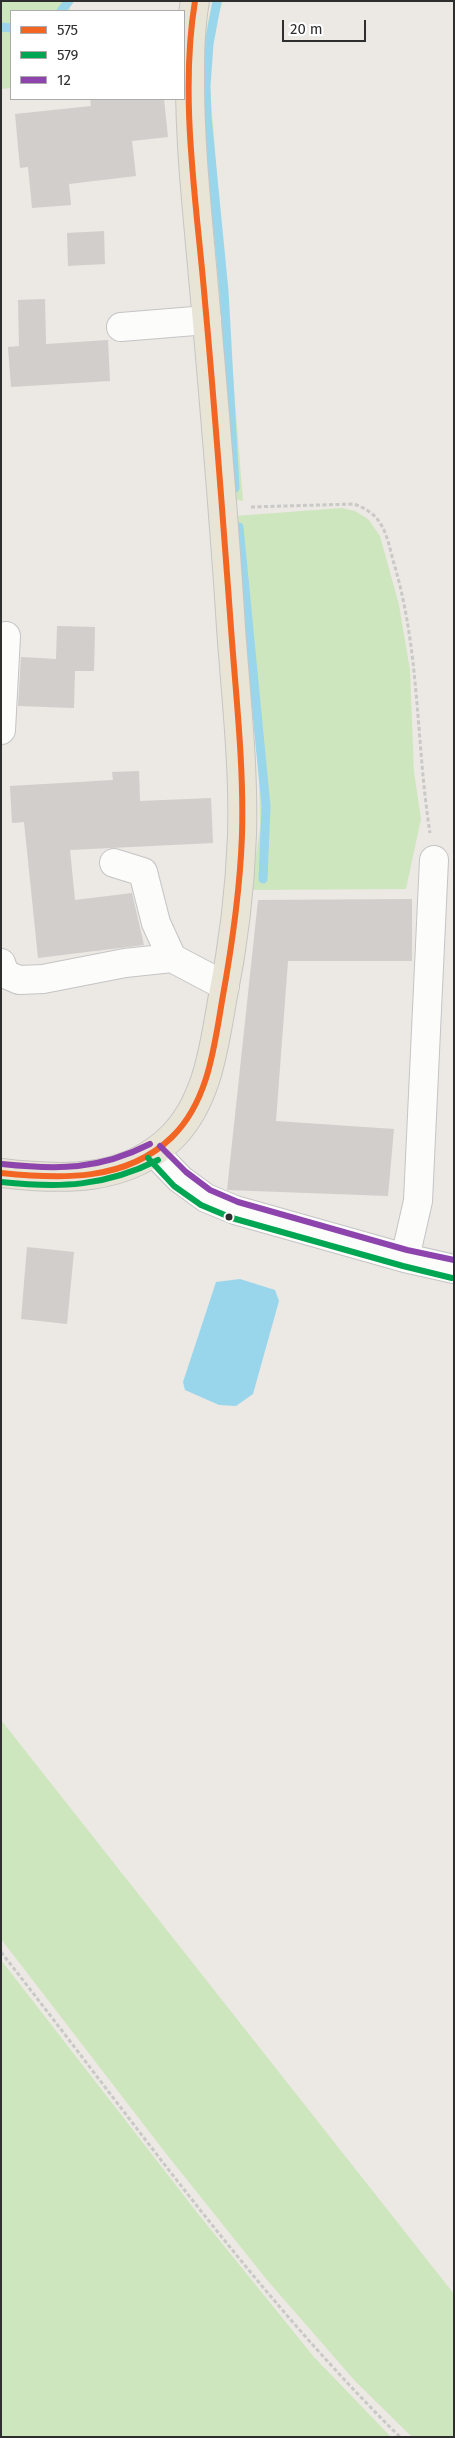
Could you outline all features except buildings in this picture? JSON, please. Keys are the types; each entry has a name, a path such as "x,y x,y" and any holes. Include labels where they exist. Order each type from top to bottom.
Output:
{"main road":[{"path":"1,1173 65,1179 93,1175 136,1162 154,1152 182,1125 200,1092 213,1054 225,986 234,929 242,833 241,774 223,508 190,118 190,48 196,1"}],"street":[{"path":"121,326 207,320"},
{"path":"1,730 6,636"},
{"path":"405,1258 418,1201 434,860"},
{"path":"114,863 143,872 156,923 172,958"},
{"path":"1,963 5,974 19,980 43,979 125,963 172,958 225,986"},
{"path":"154,1152 180,1179 206,1198 235,1210 405,1258 454,1269"}],"path":[{"path":"223,508 345,503 359,505 378,520 385,533 399,582 413,652 420,762 434,860"},
{"path":"1,1952 190,2196 291,2320 356,2394 400,2437"}],"green space":[{"path":"1,1 69,1 70,10 10,10 10,88 1,89"},
{"path":"213,1 223,1 215,27 209,75 243,501 230,498 202,72 205,34"},
{"path":"342,508 355,511 368,519 380,536 399,605 410,670 414,772 421,819 406,889 251,890 260,827 259,776 235,516"},
{"path":"1,1720 454,2294 454,2437 412,2437 355,2381 267,2280 164,2151 1,1939"},
{"path":"1,1960 199,2215 314,2357 391,2437 1,2437"}],"water":[{"path":"240,1279 275,1290 279,1301 253,1394 236,1406 219,1405 185,1390 183,1382 216,1282"}],"waterway":[{"path":"62,10 69,1"},
{"path":"217,1 209,44 206,86 207,117 224,291 235,488"},
{"path":"1,27 10,28"},
{"path":"239,527 266,806 263,879"}],"transit line":[{"name":"575","path":"1,1173 69,1176 113,1170 154,1152 172,1137 194,1108 208,1074 226,980 239,877 242,835 242,783 216,424 191,152 189,75 195,1"},
{"name":"12","path":"2,1164 42,1167 78,1166 113,1159 150,1144"},
{"name":"12","path":"160,1146 186,1172 210,1190 238,1202 407,1250 454,1260"},
{"name":"579","path":"148,1158 174,1186 201,1205 232,1218 452,1278"},
{"name":"579","path":"1,1182 43,1185 81,1183 119,1176 158,1160"}]}
